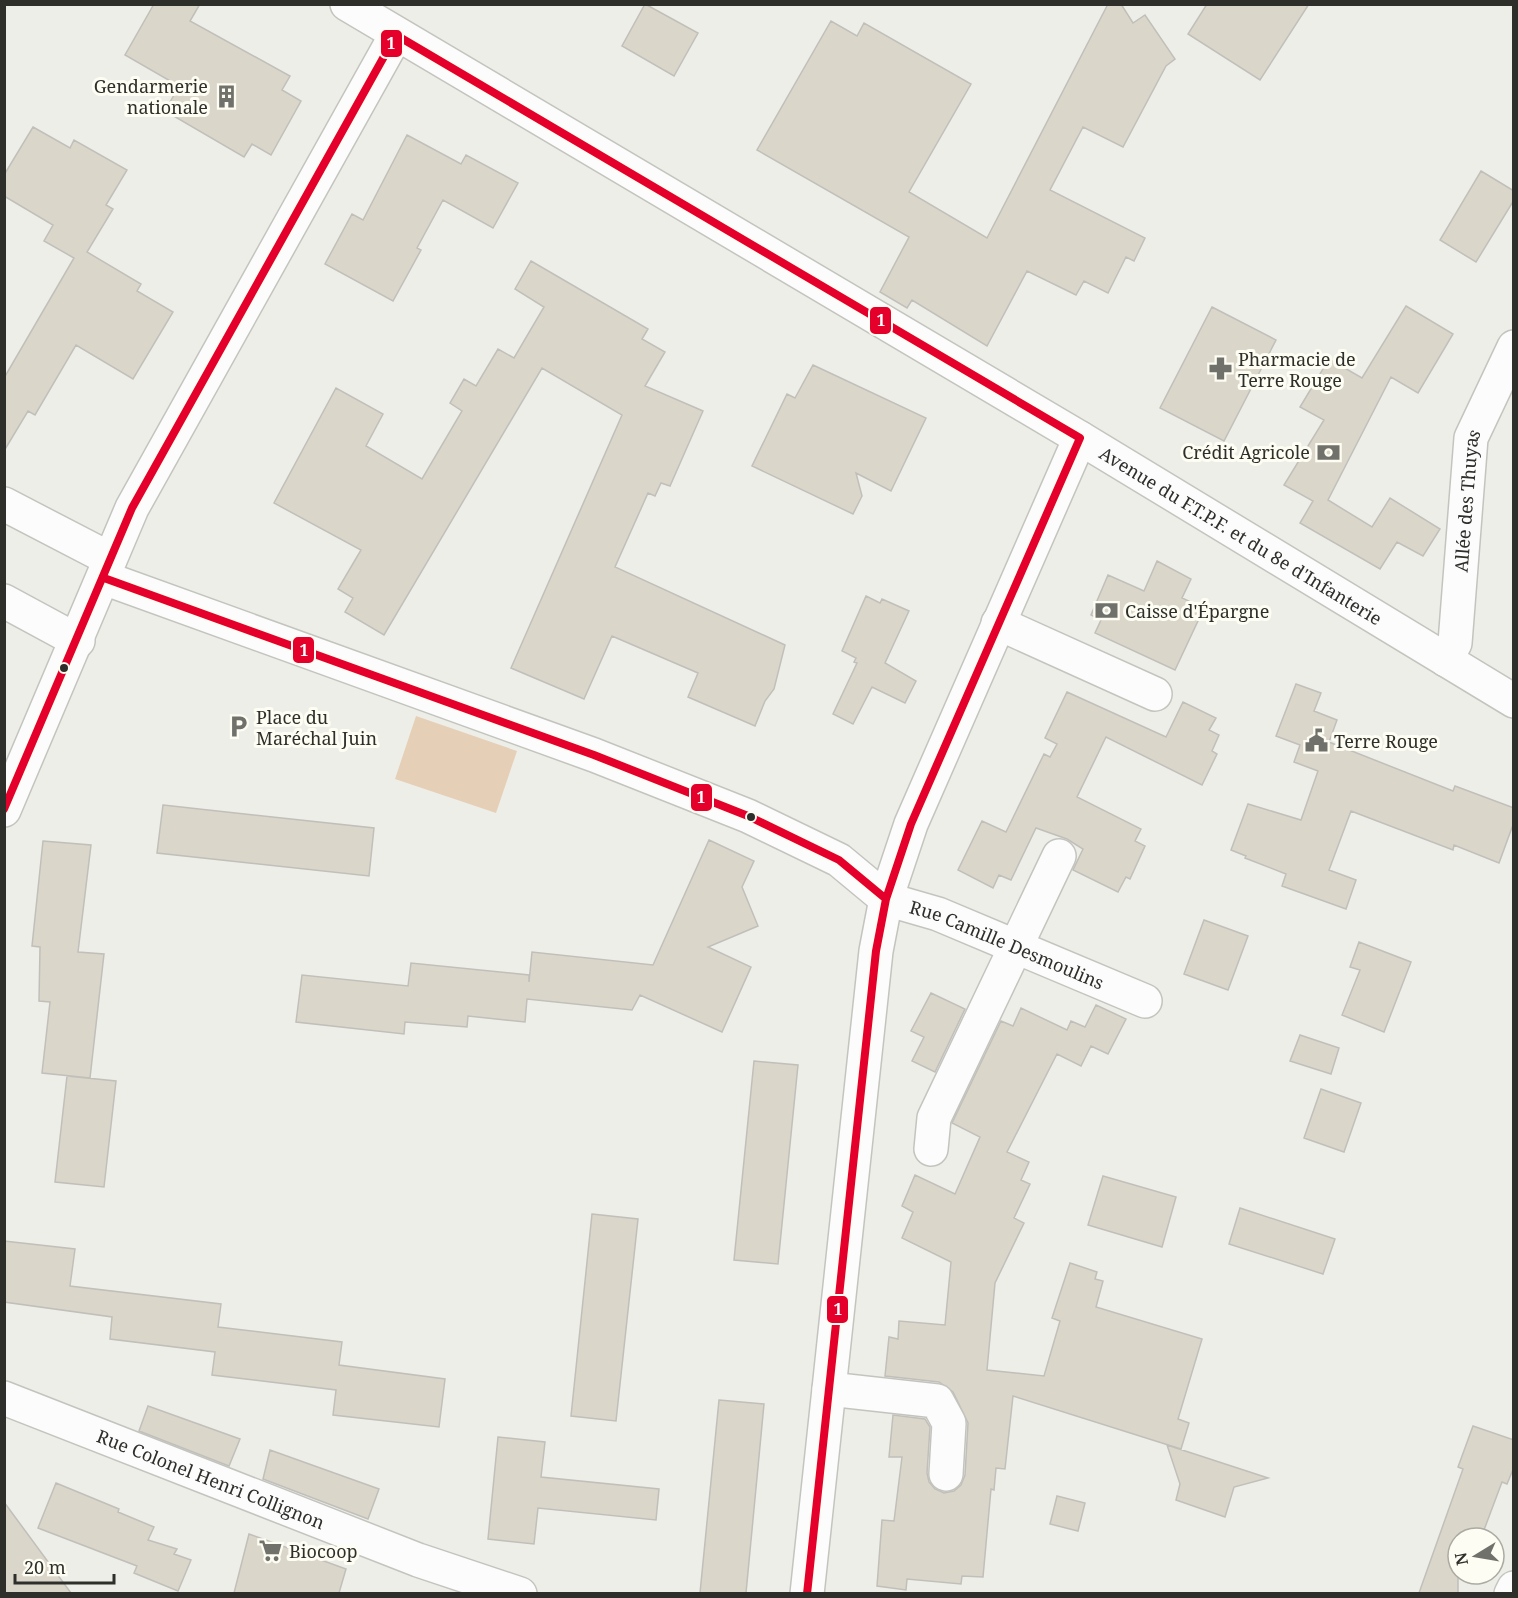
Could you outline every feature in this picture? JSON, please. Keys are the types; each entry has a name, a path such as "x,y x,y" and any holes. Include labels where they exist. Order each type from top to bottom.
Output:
{"street":[{"name":"Avenue du F.T.P.F. et du 8e d'Infanterie","path":"347,4 1080,438 1514,701"},
{"path":"4,810 78,641 132,508 396,35"},
{"name":"Allée des Thuyas","path":"1446,660 1455,643 1471,438 1514,347"},
{"path":"807,1593 876,951 886,899 911,824 1080,438"},
{"path":"4,504 107,568"},
{"name":"Rue Camille Desmoulins","path":"107,568 748,816 839,860 886,899 938,914 1145,1001"},
{"path":"4,601 78,641"},
{"path":"998,623 1155,694"},
{"path":"931,1149 934,1118 1059,856"},
{"path":"829,1389 937,1401 949,1423 946,1474"},
{"name":"Rue Colonel Henri Collignon","path":"4,1398 418,1560 520,1593"},
{"path":"1511,1593 1514,1588"}],"shaded area":[{"path":"416,716 517,751 496,813 395,779"}],"building":[{"name":"Gendarmerie nationale","path":"154,4 200,4 190,21 290,76 282,90 301,101 271,155 252,144 244,157 165,111 179,86 125,55"},
{"path":"645,4 698,33 674,76 622,46"},
{"path":"1108,4 1121,4 1133,23 1145,15 1175,59 1166,66 1123,147 1083,127 1050,190 1145,238 1134,261 1126,257 1108,293 1084,281 1076,295 1027,271 987,346 912,300 907,308 880,292 909,237 757,150 831,21 857,36 864,23 971,84 909,192 987,238"},
{"path":"1207,4 1309,4 1260,80 1188,34"},
{"path":"33,127 70,148 74,140 127,170 106,205 113,209 87,252 141,284 137,291 173,312 133,379 76,345 35,415 28,411 4,451 4,378 74,258 44,241 53,225 4,196 4,175"},
{"path":"407,135 461,164 466,155 518,183 493,228 443,200 417,248 421,250 393,301 325,264 352,214 363,220"},
{"path":"1481,171 1514,191 1514,200 1476,262 1440,240"},
{"path":"531,261 648,329 642,339 665,352 645,386 703,411 670,486 661,483 655,496 648,493 615,567 785,645 774,689 765,701 755,726 688,697 698,673 612,636 584,699 511,668 622,415 542,368 384,635 345,612 353,598 338,589 361,550 274,503 336,388 383,414 366,446 422,479 462,411 450,403 464,379 476,386 498,349 514,358 544,307 515,289"},
{"name":"Crédit Agricole","path":"1406,306 1453,334 1418,393 1391,377 1328,500 1372,527 1390,498 1440,529 1423,556 1397,542 1380,569 1300,523 1313,501 1284,485 1324,420 1300,407 1329,359 1362,378"},
{"name":"Pharmacie de Terre Rouge","path":"1212,307 1276,340 1224,441 1160,408"},
{"path":"813,365 926,418 891,491 856,473 862,496 853,514 752,466 787,394 795,398"},
{"path":"1157,561 1191,579 1182,598 1204,608 1175,670 1095,633 1101,620 1091,615 1108,575 1144,591"},
{"path":"866,596 880,603 882,599 909,611 885,663 916,681 905,703 872,687 853,724 833,714 857,663 854,662 856,658 842,651"},
{"path":"1296,684 1321,693 1314,711 1337,720 1329,742 1453,791 1455,786 1514,808 1514,822 1499,863 1454,845 1453,850 1351,811 1329,870 1356,880 1346,909 1282,886 1286,874 1231,850 1248,804 1301,820 1318,771 1294,762 1300,745 1276,736"},
{"path":"1067,692 1166,737 1183,702 1216,718 1209,730 1219,735 1212,751 1217,754 1202,785 1106,737 1077,797 1141,829 1135,841 1145,846 1130,879 1126,877 1118,892 1073,870 1083,849 1067,839 1036,828 1011,880 999,875 993,888 958,870 982,821 1006,832 1044,754 1050,757 1057,744 1045,738"},
{"path":"163,805 374,828 369,876 157,853"},
{"path":"709,840 754,861 742,887 758,926 708,947 751,967 722,1032 640,995 632,1010 527,999 525,1022 468,1016 467,1027 405,1022 404,1034 296,1022 302,975 408,986 411,963 529,975 529,982 532,952 653,965"},
{"path":"43,841 91,845 78,952 104,954 90,1078 42,1073 50,1002 39,1001 40,947 32,946"},
{"path":"1204,920 1248,936 1228,990 1184,974"},
{"path":"1359,942 1411,962 1384,1032 1342,1015 1360,970 1350,967"},
{"path":"931,993 965,1009 935,1072 912,1061 924,1037 911,1031"},
{"path":"1096,1005 1126,1019 1108,1054 1091,1046 1081,1066 1057,1054 1007,1152 1029,1162 1021,1180 1030,1184 1014,1218 1024,1223 995,1283 987,1370 1044,1376 1060,1321 1052,1318 1070,1263 1097,1272 1095,1279 1103,1281 1096,1307 1202,1339 1178,1419 1189,1423 1181,1449 1013,1396 1005,1469 996,1468 994,1490 991,1489 983,1577 962,1576 961,1584 907,1579 906,1590 877,1586 882,1520 894,1521 902,1457 889,1457 893,1415 925,1419 930,1427 927,1473 929,1482 935,1489 944,1493 954,1491 961,1485 965,1475 968,1423 953,1392 939,1382 885,1376 889,1337 898,1339 899,1321 945,1325 951,1262 902,1238 913,1212 902,1206 915,1175 955,1194 980,1137 952,1123 1001,1021 1013,1026 1021,1008 1067,1030 1071,1021 1085,1027"},
{"path":"1300,1035 1339,1048 1331,1074 1290,1061"},
{"path":"754,1061 798,1065 778,1264 734,1260"},
{"path":"67,1076 116,1081 104,1187 55,1182"},
{"path":"1321,1089 1361,1103 1344,1152 1304,1138"},
{"path":"1103,1176 1176,1197 1162,1247 1088,1225"},
{"path":"1240,1208 1335,1239 1323,1274 1229,1244"},
{"path":"592,1214 638,1219 616,1421 571,1416"},
{"path":"4,1241 75,1249 70,1286 221,1304 218,1327 342,1342 339,1365 445,1379 439,1427 333,1415 336,1390 212,1375 215,1352 110,1339 112,1317 4,1302"},
{"path":"719,1400 764,1404 746,1593 700,1593"},
{"path":"148,1406 240,1439 229,1466 139,1431"},
{"path":"1473,1426 1514,1440 1514,1467 1507,1484 1502,1482 1486,1526 1446,1526 1446,1586 1458,1586 1458,1593 1419,1593 1463,1469 1458,1467"},
{"path":"498,1437 545,1442 541,1477 659,1489 656,1520 538,1508 534,1544 488,1539"},
{"path":"1167,1445 1268,1478 1234,1487 1225,1517 1176,1500 1180,1484"},
{"path":"270,1450 379,1489 368,1519 263,1479"},
{"path":"56,1483 119,1509 118,1512 154,1527 148,1540 177,1549 174,1554 191,1560 178,1591 134,1573 137,1566 38,1528"},
{"path":"1057,1496 1085,1503 1078,1531 1050,1524"},
{"path":"4,1502 71,1593 4,1593"},
{"name":"Biocoop","path":"249,1534 346,1569 339,1593 234,1593"}],"transit line":[{"name":"1","path":"4,809 132,508 396,35 1080,438 911,824 886,899 876,951 807,1594"},
{"name":"1","path":"104,578 594,755 748,816 839,860 886,899"}],"place":[{"name":"Gendarmerie nationale","path":"226,96"},
{"name":"Pharmacie de Terre Rouge","path":"1220,369"},
{"name":"Crédit Agricole","path":"1328,452"},
{"name":"Caisse d'Épargne","path":"1107,611"},
{"name":"Place du Maréchal Juin","path":"238,727"},
{"name":"Terre Rouge","path":"1316,741"},
{"name":"Biocoop","path":"271,1551"}]}
